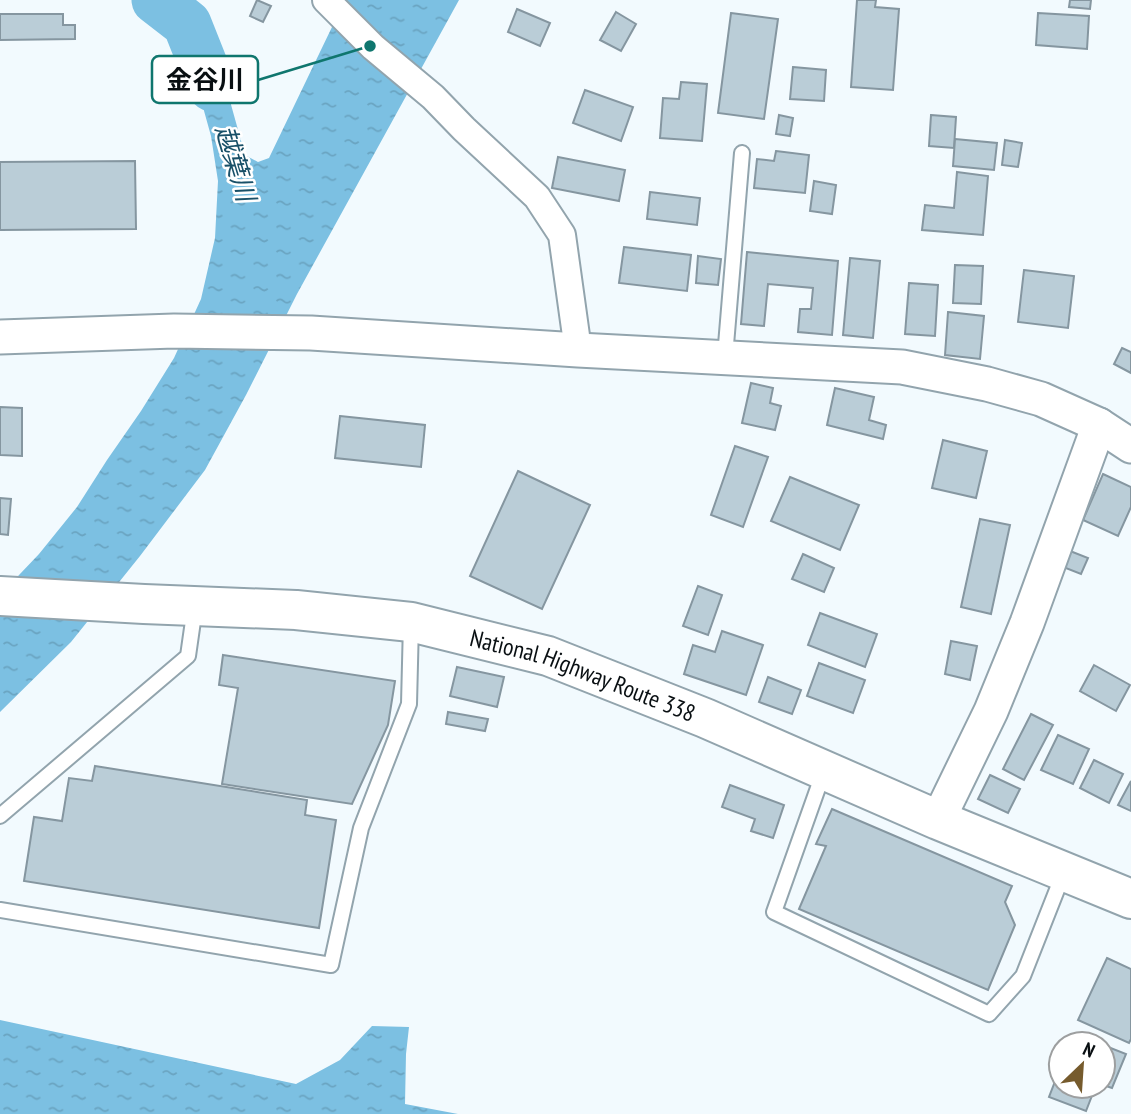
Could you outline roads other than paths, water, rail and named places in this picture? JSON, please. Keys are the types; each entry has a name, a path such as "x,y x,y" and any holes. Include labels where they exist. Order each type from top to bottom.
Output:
{"highway":[{"name":"National Highway Route 338","path":"0,596 296,610 411,622 548,656 705,718 938,820 1131,899"}],"street":[{"path":"326,0 373,47 433,97 537,197 562,235 578,350"},
{"path":"0,337 174,331 311,333 902,367 987,384 1041,399 1099,425 1131,446"},
{"path":"938,820 991,711 1027,624 1099,425"}],"lane":[{"path":"724,357 743,153"},
{"path":"0,816 188,656 195,606"},
{"path":"0,910 331,965 361,828 409,704 411,622"},
{"path":"824,770 774,912 989,1014 1023,976 1065,871"}],"water":[{"path":"338,0 459,0 297,294 205,470 71,642 0,712 0,595 39,554 77,507 174,358 201,299 215,238 218,181 211,136 183,42 187,24 211,47 225,83 245,155 258,162 269,158 332,27"},
{"path":"0,1020 296,1084 340,1060 372,1026 409,1027 405,1104 458,1114 0,1114"}],"waterway":[{"name":"越葉川","path":"156,0 187,24 212,87"}],"place":[{"name":"金谷川","path":"370,46"}]}
